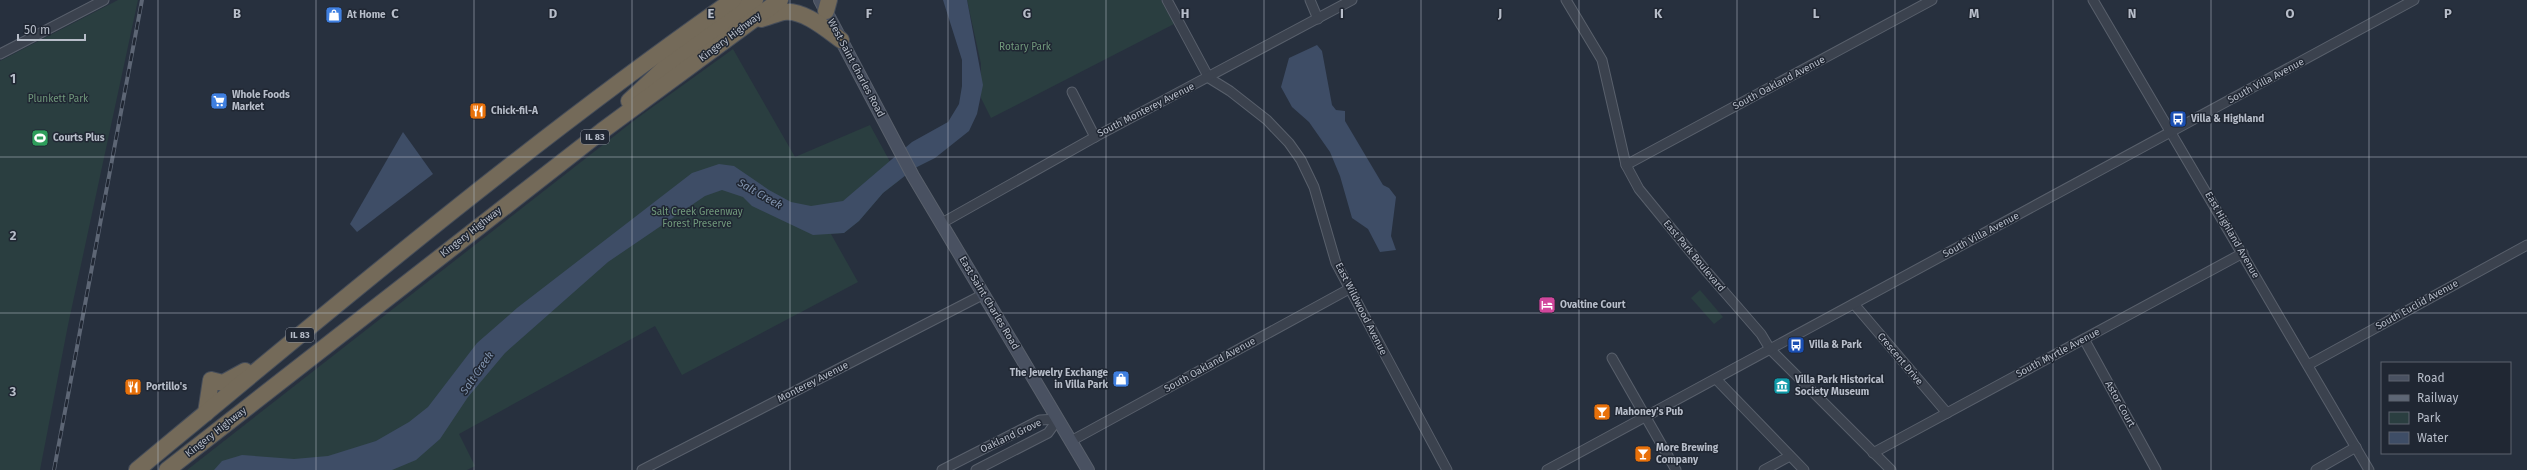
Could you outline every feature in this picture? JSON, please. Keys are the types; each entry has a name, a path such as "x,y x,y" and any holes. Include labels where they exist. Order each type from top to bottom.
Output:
{"highway":[{"name":"Kingery Highway","path":"137,470 464,201 658,53 733,0"},
{"path":"602,131 624,106 674,59 755,0"},
{"name":"Kingery Highway","path":"167,470 602,131 780,0"},
{"path":"748,23 784,12 795,13 820,24 841,40"},
{"path":"206,413 211,380 223,383 240,376 288,335 322,317"}],"main road":[{"name":"West Saint Charles Road","path":"825,4 841,40 891,136"},
{"name":"East Saint Charles Road","path":"891,136 913,176 1088,470"}],"street":[{"path":"0,54 104,0"},
{"name":"East Wildwood Avenue","path":"1167,0 1209,78 1230,91 1267,120 1289,143 1300,160 1314,187 1331,248 1349,289 1447,470"},
{"path":"1310,0 1318,19"},
{"name":"South Monterey Avenue","path":"942,223 1095,137 1209,78 1352,0"},
{"name":"East Park Boulevard","path":"1566,0 1604,64 1626,165 1644,195 1692,254 1761,334 1770,349 1891,470"},
{"name":"South Oakland Avenue","path":"1626,165 1932,0"},
{"name":"East Highland Avenue","path":"2092,0 2370,470"},
{"name":"South Villa Avenue","path":"1547,470 2414,0"},
{"path":"1072,92 1095,137"},
{"name":"South Euclid Avenue","path":"2308,365 2527,245"},
{"name":"South Myrtle Avenue","path":"1873,453 2243,253"},
{"name":"South Oakland Avenue","path":"1071,441 1349,289"},
{"name":"Monterey Avenue","path":"642,470 984,294"},
{"name":"Crescent Drive","path":"1854,304 1947,413"},
{"name":"Astor Court","path":"2084,339 2156,470"},
{"path":"1612,358 1676,470"},
{"path":"1716,379 1804,470"},
{"name":"Oakland Grove","path":"942,470 1040,420 1058,419"},
{"name":"Oakland Grove","path":"976,470 1048,433 1058,419"},
{"path":"2316,470 2356,447"},
{"path":"1764,470 1790,456"}],"green space":[{"name":"Plunkett Park","path":"118,0 138,0 68,325 40,470 0,470 0,61"},
{"name":"Rotary Park","path":"967,0 1161,0 1174,24 991,118 981,98 981,64"},
{"name":"Salt Creek Greenway Forest Preserve","path":"733,49 795,157 870,125 900,180 883,193 859,221 844,233 831,234 858,282 682,375 655,326 459,434 475,466 467,470 187,470 636,119"},
{"path":"1700,290 1723,317 1714,324 1691,298"}],"water":[{"name":"Salt Creek","path":"943,0 967,0 983,85 977,114 969,131 935,158 915,168 883,193 859,221 844,233 813,235 752,206 743,197 722,190 705,196 608,262 505,353 468,397 440,439 416,460 392,470 214,470 222,461 242,455 294,459 328,456 376,441 409,422 428,407 477,343 517,308 692,173 719,164 734,166 769,190 791,202 811,206 843,201 912,142 948,122 959,104 962,86 962,60"},
{"path":"1317,45 1322,51 1332,105 1336,110 1345,111 1345,121 1383,185 1389,188 1396,197 1391,236 1396,250 1380,252 1368,229 1352,218 1340,176 1330,152 1309,122 1292,107 1281,87 1289,58"},
{"path":"403,132 433,174 357,232 350,224"}],"railway":[{"path":"54,470 142,0"}],"place":[{"name":"At Home","path":"334,15"},
{"name":"Whole Foods Market","path":"219,101"},
{"name":"Chick-fil-A","path":"478,111"},
{"name":"Villa & Highland","path":"2178,119"},
{"name":"Courts Plus","path":"40,138"},
{"name":"Ovaltine Court","path":"1547,305"},
{"name":"Villa & Park","path":"1796,345"},
{"name":"The Jewelry Exchange in Villa Park","path":"1121,379"},
{"name":"Villa Park Historical Society Museum","path":"1782,386"},
{"name":"Portillo's","path":"133,387"},
{"name":"Mahoney’s Pub","path":"1602,412"},
{"name":"More Brewing Company","path":"1643,454"}]}
